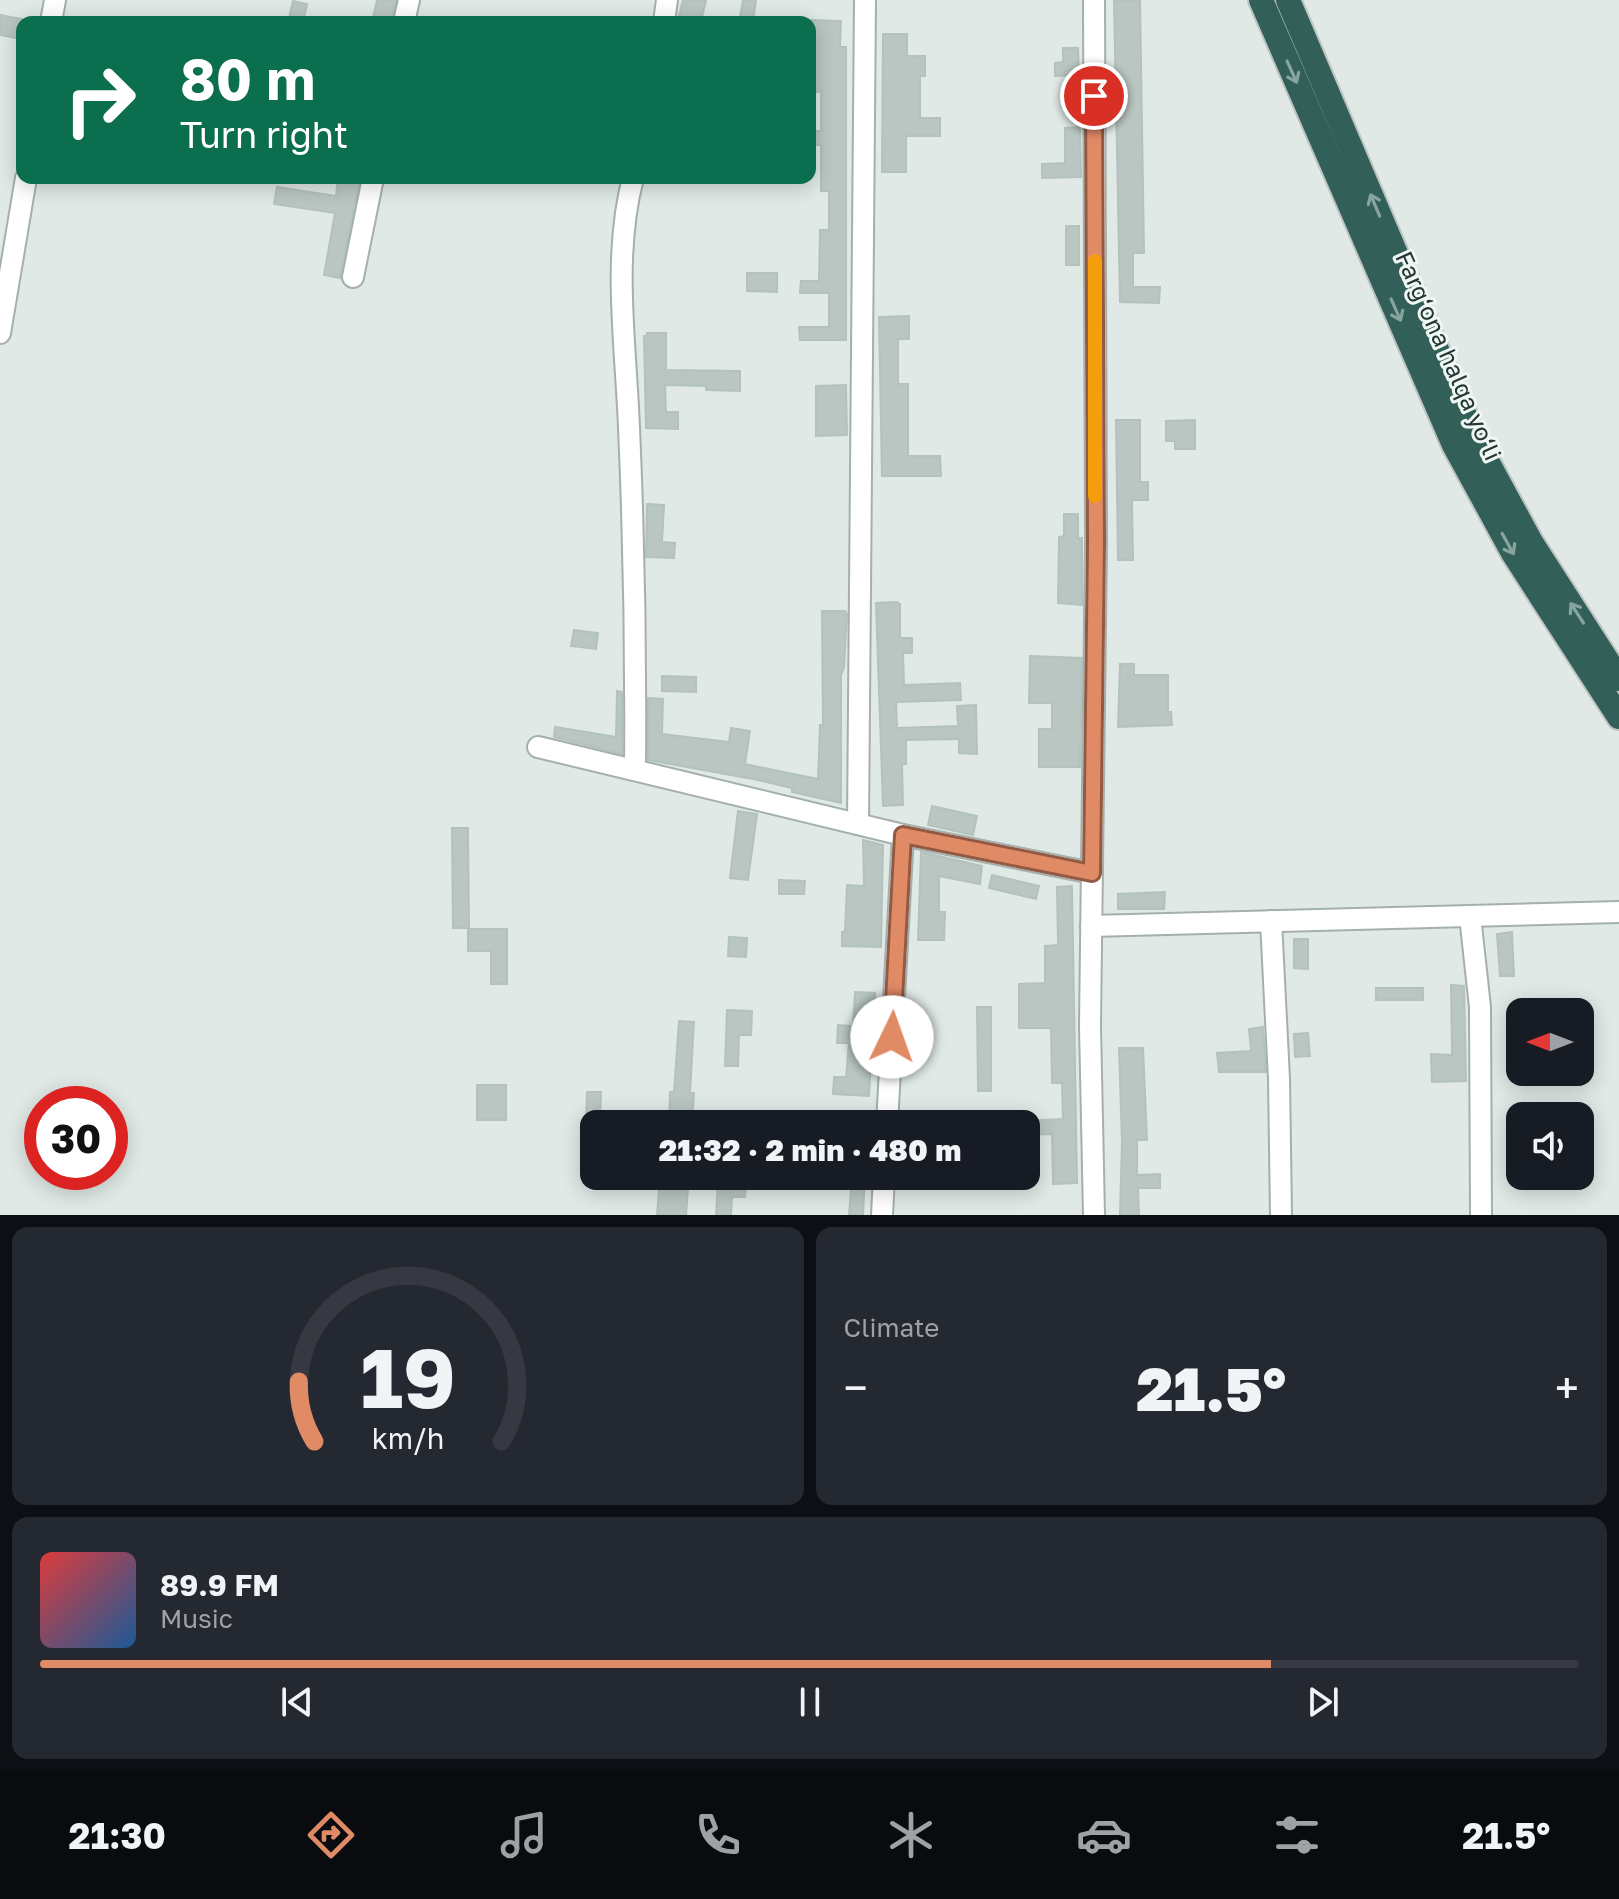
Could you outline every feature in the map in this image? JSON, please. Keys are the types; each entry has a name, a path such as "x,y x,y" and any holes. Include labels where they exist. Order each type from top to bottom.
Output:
{"highway":[{"name":"Farg‘ona halqa yo‘li","path":"1261,0 1454,445 1513,553 1619,717"},
{"name":"Farg‘ona halqa yo‘li","path":"1288,0 1474,437 1531,542 1619,679"}],"street":[{"path":"858,824 865,0"},
{"path":"1094,0 1096,543 1090,1026 1094,1215"},
{"path":"0,333 25,184"},
{"path":"353,277 372,184"},
{"path":"631,184 626,203 622,282 636,608 635,770"},
{"path":"538,747 903,835 1092,873"},
{"path":"888,1110 903,835"},
{"path":"1091,926 1619,912"},
{"path":"1470,916 1480,1007 1481,1215"},
{"path":"1271,921 1279,1079 1281,1215"},
{"path":"882,1215 883,1190"}],"building":[{"path":"377,0 396,0 392,16 373,16"},
{"path":"683,0 706,0 702,16 679,16"},
{"path":"743,0 756,0 754,16 740,16"},
{"path":"1114,0 1140,0 1144,253 1133,253 1133,287 1160,287 1159,303 1120,302"},
{"path":"293,1 307,4 304,16 289,16"},
{"path":"0,15 16,18 16,38 0,35"},
{"path":"816,20 841,21 840,47 846,47 846,340 800,340 799,327 829,327 829,293 800,293 801,281 819,281 820,230 829,230 829,191 821,191 821,145 816,145 816,131 821,131 821,92 816,92"},
{"path":"883,34 907,34 907,56 925,56 925,76 920,76 920,118 940,118 940,136 906,136 906,172 882,172"},
{"path":"1063,48 1078,48 1079,75 1055,76 1055,63 1063,62"},
{"path":"1080,127 1081,177 1042,178 1042,164 1065,163 1065,128"},
{"path":"337,184 359,184 340,278 324,275 335,213 274,204 277,187 336,196"},
{"path":"1066,226 1079,226 1079,265 1066,265"},
{"path":"747,273 777,273 777,292 747,291"},
{"path":"909,316 909,339 898,339 898,384 908,384 908,456 940,456 941,476 882,476 879,317"},
{"path":"647,333 666,333 666,370 740,371 740,391 665,385 666,412 678,412 678,429 646,428 644,336"},
{"path":"846,385 847,435 816,436 816,386"},
{"path":"1116,420 1140,420 1140,482 1148,482 1148,500 1132,500 1133,560 1118,560"},
{"path":"1195,420 1195,449 1175,449 1175,441 1166,441 1166,421"},
{"path":"647,504 664,505 662,542 675,543 674,558 646,557"},
{"path":"1064,514 1078,514 1078,538 1082,538 1082,605 1058,603 1059,537 1064,536"},
{"path":"876,603 900,604 900,638 912,638 912,653 903,653 904,685 960,683 961,700 896,702 897,728 958,726 957,706 976,705 977,754 959,753 959,739 906,740 906,764 902,764 903,805 883,806"},
{"path":"822,611 845,611 847,614 841,675 841,803 753,779 648,760 648,698 663,699 662,734 729,742 731,728 750,731 745,764 818,779 820,725 823,725"},
{"path":"574,630 598,633 596,649 571,646"},
{"path":"1030,656 1082,658 1080,767 1039,767 1039,729 1052,729 1052,703 1029,703"},
{"path":"1120,664 1134,664 1134,675 1168,675 1168,712 1171,712 1172,725 1118,727"},
{"path":"662,676 696,677 696,692 662,691"},
{"path":"617,691 622,692 622,754 554,737 555,727 616,737"},
{"path":"932,806 977,816 973,835 928,825"},
{"path":"738,811 757,814 748,880 730,878"},
{"path":"452,828 468,828 469,928 453,928"},
{"path":"863,840 883,845 881,947 842,946 847,885 864,886"},
{"path":"921,852 982,866 980,884 939,876 939,912 945,912 944,940 918,940"},
{"path":"992,875 1039,886 1036,899 989,888"},
{"path":"779,880 805,881 804,894 779,894"},
{"path":"1072,886 1077,1183 1053,1184 1052,1134 1040,1134 1040,1120 1063,1119 1062,1083 1052,1083 1051,1028 1019,1028 1019,984 1045,983 1045,946 1058,945 1057,887"},
{"path":"1165,892 1164,909 1118,909 1118,894"},
{"path":"468,929 507,929 507,984 491,984 491,951 468,951"},
{"path":"1512,932 1514,976 1500,976 1497,934"},
{"path":"729,937 747,938 746,957 728,956"},
{"path":"1294,939 1308,939 1308,969 1294,968"},
{"path":"1451,985 1464,986 1466,1081 1432,1082 1431,1054 1452,1055"},
{"path":"1376,988 1423,988 1423,1000 1376,1000"},
{"path":"855,992 875,993 869,1096 833,1094 834,1077 846,1077 849,1043 837,1043 838,1025 853,1026"},
{"path":"977,1007 991,1007 991,1091 978,1091"},
{"path":"727,1010 752,1011 751,1035 739,1035 738,1066 725,1066"},
{"path":"679,1021 694,1022 690,1093 694,1093 693,1110 669,1110 670,1092 674,1092"},
{"path":"1263,1027 1266,1072 1219,1072 1217,1053 1251,1051 1249,1029"},
{"path":"1308,1033 1310,1056 1295,1057 1294,1034"},
{"path":"1119,1048 1143,1048 1147,1140 1137,1140 1137,1175 1160,1174 1160,1188 1138,1188 1139,1215 1120,1215 1122,1142"},
{"path":"477,1085 506,1085 506,1120 477,1120"},
{"path":"587,1092 601,1092 600,1110 586,1110"},
{"path":"659,1190 688,1190 686,1215 657,1215"},
{"path":"717,1190 745,1190 745,1197 732,1197 731,1215 716,1215"},
{"path":"851,1190 864,1190 863,1215 849,1215"}],"slow traffic":[{"path":"1095,261 1095,496"}],"route":[{"path":"892,1037 903,835 1092,873 1096,543 1094,96"}]}
